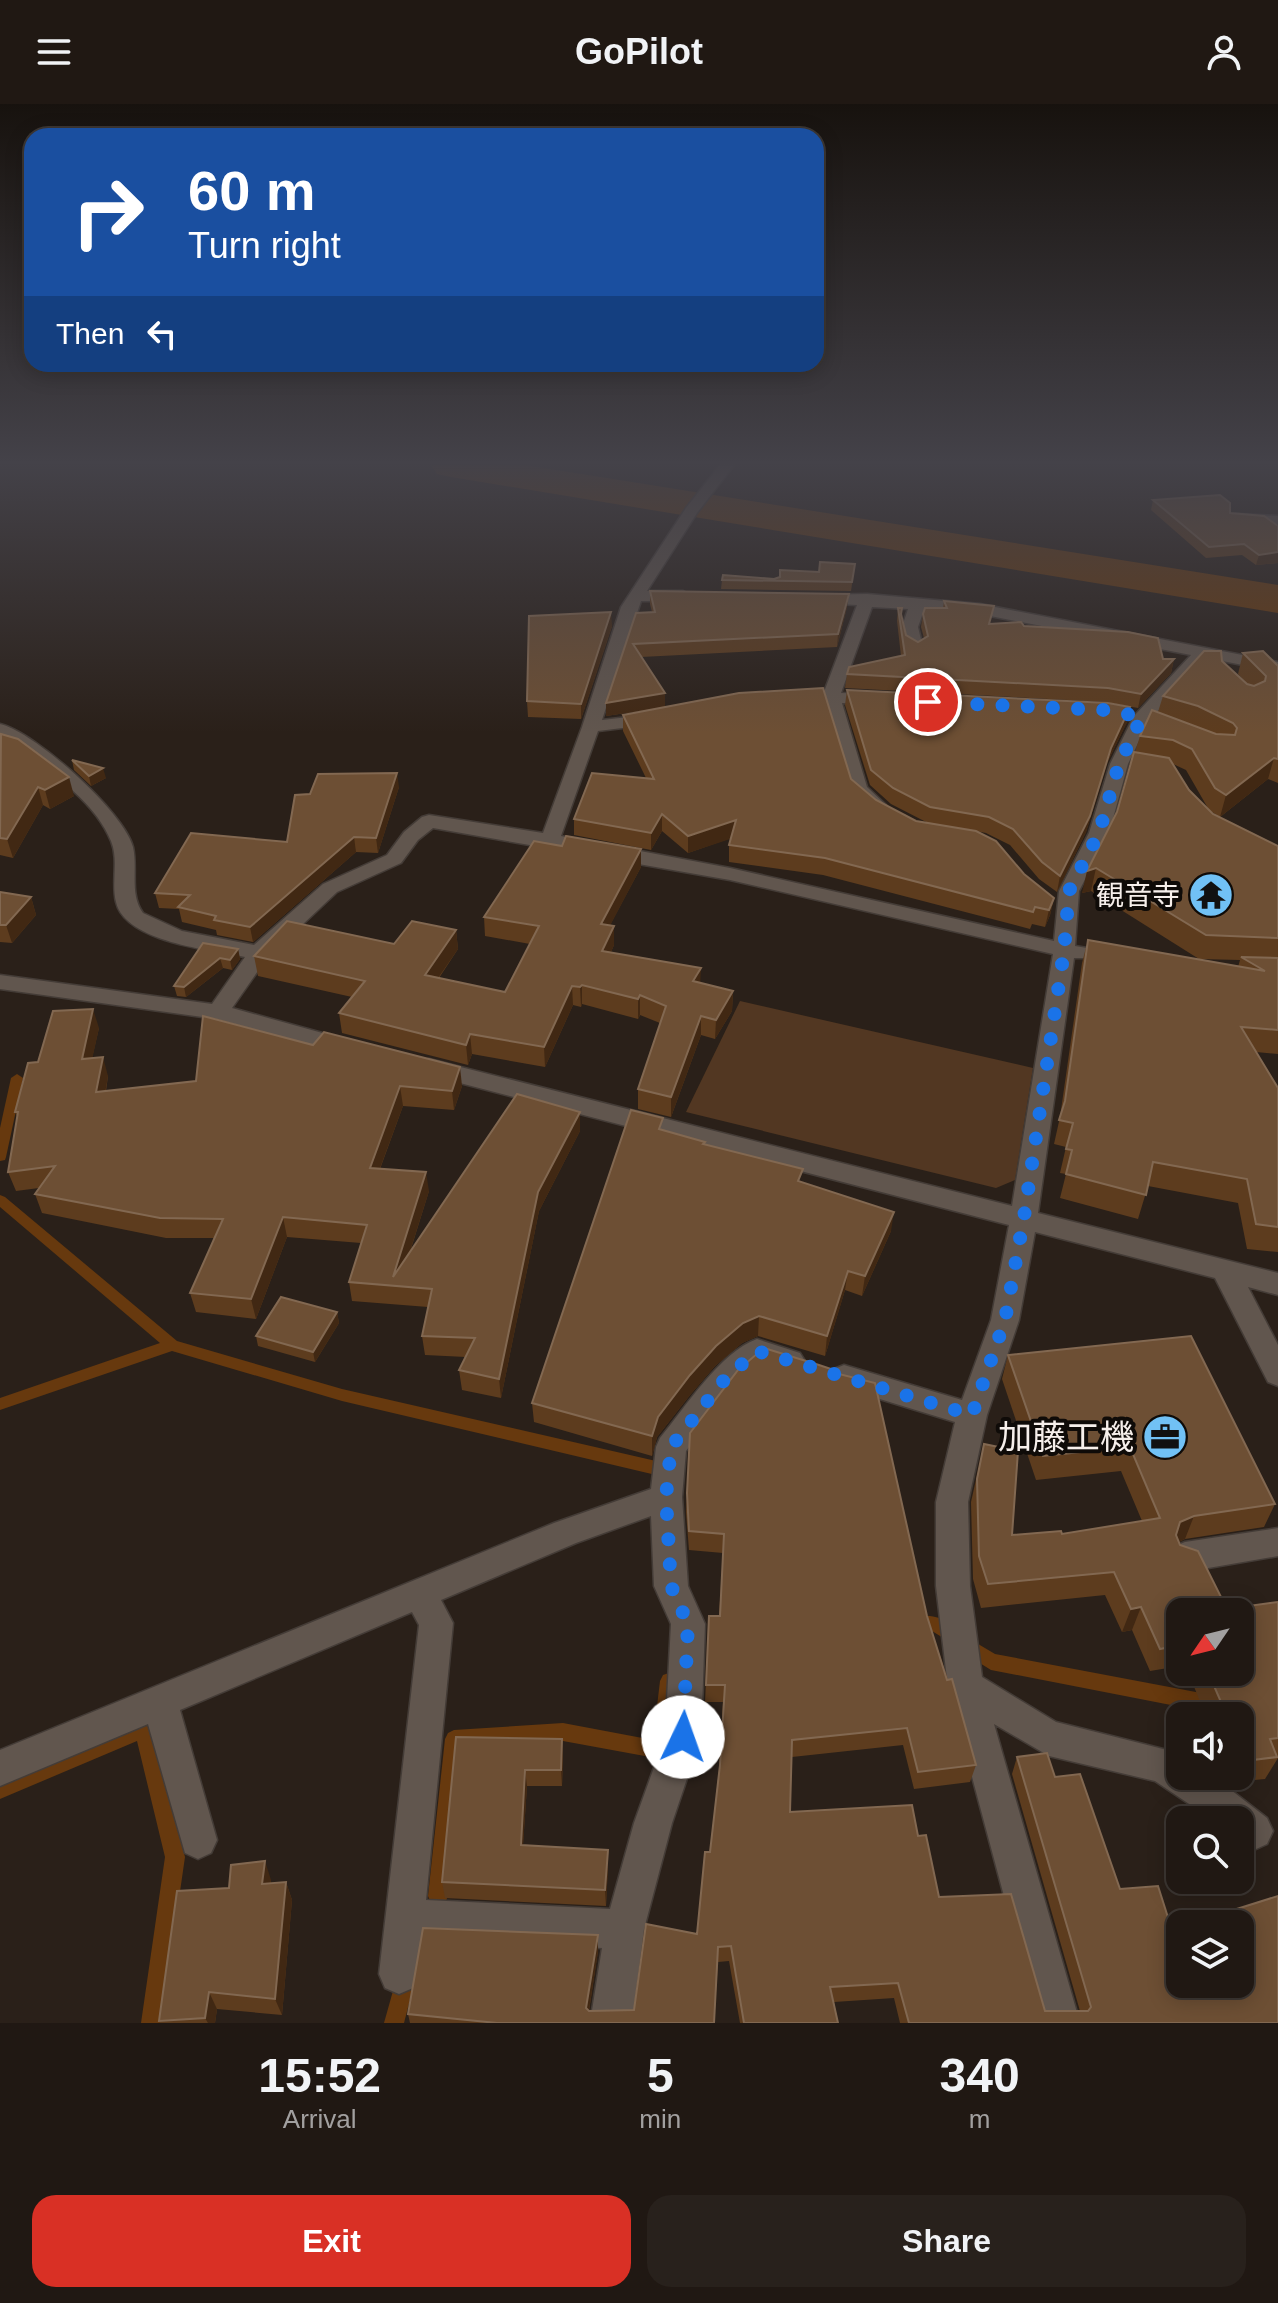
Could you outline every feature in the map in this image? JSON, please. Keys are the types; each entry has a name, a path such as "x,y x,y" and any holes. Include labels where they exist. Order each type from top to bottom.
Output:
{"street":[{"path":"550,840 591,727 629,607 663,555"},
{"path":"637,596 695,596"},
{"path":"796,597 867,599 980,609 1278,667"},
{"path":"867,599 831,696 858,789 895,817"},
{"path":"915,648 910,627 918,603"},
{"path":"1059,2023 965,1684 955,1599 952,1502 972,1415 1005,1320 1024,1217 1064,951 1060,908 1099,833 1119,764 1146,721 1203,652"},
{"path":"1225,675 1227,657"},
{"path":"773,697 898,700"},
{"path":"1117,712 1146,721"},
{"path":"591,727 671,716"},
{"path":"0,729 71,780 104,816 122,842 127,874 125,905 135,919 155,929 259,953"},
{"path":"1119,764 1146,767"},
{"path":"218,1012 259,953 330,888 394,859 411,836 429,821 730,874 1064,951 1108,958"},
{"path":"0,982 218,1012 372,1053"},
{"path":"402,1060 1278,1284"},
{"path":"1225,1270 1278,1374"},
{"path":"611,2023 624,1929 653,1823 683,1737 688,1624 671,1586 666,1497 671,1447 725,1379 757,1351 972,1415"},
{"path":"0,1768 565,1533 666,1497"},
{"path":"1185,1557 1278,1542"},
{"path":"399,1974 436,1623 420,1594"},
{"path":"965,1684 1049,1738 1162,1765 1225,1806"},
{"path":"160,1701 198,1840"},
{"path":"405,1919 624,1929"}],"shaded area":[{"path":"740,1001 1033,1068 1015,1180 996,1188 686,1112"}],"building":[{"path":"820,562 855,564 852,582 722,580 723,575 774,579 780,577 780,570 819,572"},
{"path":"650,591 849,594 838,634 633,644 665,693 606,703 636,613 655,612"},
{"path":"944,601 994,606 989,624 1021,622 1024,626 1128,632 1158,638 1163,659 1174,659 1141,694 1108,688 847,674 849,667 905,655 898,608 902,608 906,635 918,642 928,636 923,614 925,608 947,608"},
{"path":"611,612 581,704 527,701 529,616"},
{"path":"1204,651 1221,651 1222,661 1247,684 1254,686 1265,681 1266,676 1243,653 1263,651 1278,666 1278,759 1274,758 1226,795 1215,788 1192,749 1173,740 1140,736 1152,710 1216,734 1235,735 1237,728 1233,723 1198,706 1163,696"},
{"path":"823,688 851,779 876,800 916,821 976,831 996,841 1024,874 1054,898 1049,910 1035,907 1033,912 825,858 729,845 736,820 688,836 662,814 651,833 574,819 592,773 654,779 623,715 739,693"},
{"path":"847,690 1108,703 1130,707 1111,748 1090,816 1060,876 1042,862 1013,829 989,817 930,807 893,788 871,770"},
{"path":"1,734 18,739 69,777 45,790 38,787 7,839 0,838"},
{"path":"1134,752 1169,758 1189,790 1213,814 1278,846 1278,938 1206,935 1096,868 1087,871 1117,812"},
{"path":"72,760 103,768 89,776"},
{"path":"397,773 376,838 354,837 250,927 214,920 216,916 178,907 190,895 155,893 191,833 287,842 295,795 310,794 318,774"},
{"path":"566,836 641,849 601,924 614,926 602,951 701,968 693,981 733,991 716,1020 701,1016 671,1097 638,1089 666,1006 640,995 638,999 582,985 572,986 544,1047 470,1034 466,1045 339,1013 365,981 254,956 287,921 394,944 412,921 456,930 425,975 505,992 539,926 484,917 534,841 562,846"},
{"path":"0,892 31,897 6,925 0,925"},
{"path":"1088,940 1265,971 1241,957 1278,958 1278,1030 1241,1027 1278,1088 1278,1227 1256,1224 1247,1179 1153,1162 1146,1195 1066,1174 1072,1150 1066,1149 1073,1123 1059,1120 1065,1101"},
{"path":"203,943 238,949 230,960 220,958 184,987 174,986"},
{"path":"93,1009 82,1059 103,1057 96,1092 196,1081 203,1016 313,1045 324,1032 460,1067 452,1091 400,1086 370,1168 426,1172 393,1277 517,1094 580,1112 538,1192 499,1379 459,1370 475,1338 422,1336 432,1289 349,1282 367,1225 283,1217 251,1299 190,1293 223,1219 160,1218 35,1194 55,1166 8,1172 18,1112 15,1112 28,1063 38,1062 53,1011"},
{"path":"631,1110 663,1118 659,1129 705,1142 703,1144 803,1169 798,1181 894,1212 865,1276 848,1271 827,1336 759,1316 743,1323 716,1346 690,1375 658,1417 652,1436 532,1403"},
{"path":"281,1297 337,1312 313,1352 256,1336"},
{"path":"1191,1336 1275,1504 1194,1516 1180,1522 1176,1535 1180,1545 1198,1551 1222,1598 1166,1598 1166,1648 1160,1649 1141,1607 1131,1609 1114,1572 988,1584 979,1556 977,1479 984,1444 1018,1451 1012,1535 1061,1531 1062,1534 1160,1518 1130,1447 1043,1456 1008,1355"},
{"path":"764,1348 831,1369 831,1372 875,1383 927,1616 947,1680 952,1679 976,1765 918,1772 907,1728 792,1740 790,1812 912,1805 918,1836 926,1835 939,1897 1011,1894 1045,2011 1088,2011 1091,2007 1017,1757 1047,1753 1055,1777 1080,1774 1120,1889 1158,1886 1166,1911 1166,1998 1254,1998 1254,1910 1234,1910 1278,1896 1278,2023 909,2023 898,1983 830,1987 838,2023 744,2023 731,1946 718,1947 714,2023 497,2023 408,2014 423,1928 598,1935 586,2008 589,2011 634,2010 646,1924 697,1934 705,1852 710,1852 720,1765 725,1685 706,1685 709,1616 720,1616 724,1534 689,1531 690,1433 738,1370"},
{"path":"1278,1602 1278,1738 1270,1739 1277,1757 1254,1760 1254,1702 1221,1702 1214,1686 1254,1686 1254,1605"},
{"path":"456,1737 562,1739 561,1770 525,1770 521,1845 608,1850 605,1890 442,1882"},
{"path":"265,1861 262,1884 286,1882 275,1999 209,1992 205,2018 159,2021 177,1891 229,1888 231,1865"}],"waterway":[{"path":"1004,555 1278,599"},
{"path":"0,1157 17,1078"},
{"path":"0,1200 172,1345"},
{"path":"0,1404 172,1345"},
{"path":"172,1345 342,1395 656,1468"},
{"path":"916,1623 935,1623 953,1636"},
{"path":"968,1646 991,1662 1201,1702"},
{"path":"438,1896 454,1739 563,1732 661,1750 669,1681"},
{"path":"0,1790 143,1730 175,1857 151,2023"},
{"path":"394,2023 405,1980"}],"place":[{"name":"観音寺","path":"1211,895"},
{"name":"加藤工機","path":"1165,1437"}],"route":[{"path":"683,1737 688,1624 671,1586 666,1497 671,1447 725,1379 757,1351 972,1415 1005,1320 1060,981 1069,891 1099,833 1119,764 1142,717 1105,710 928,702"}]}
